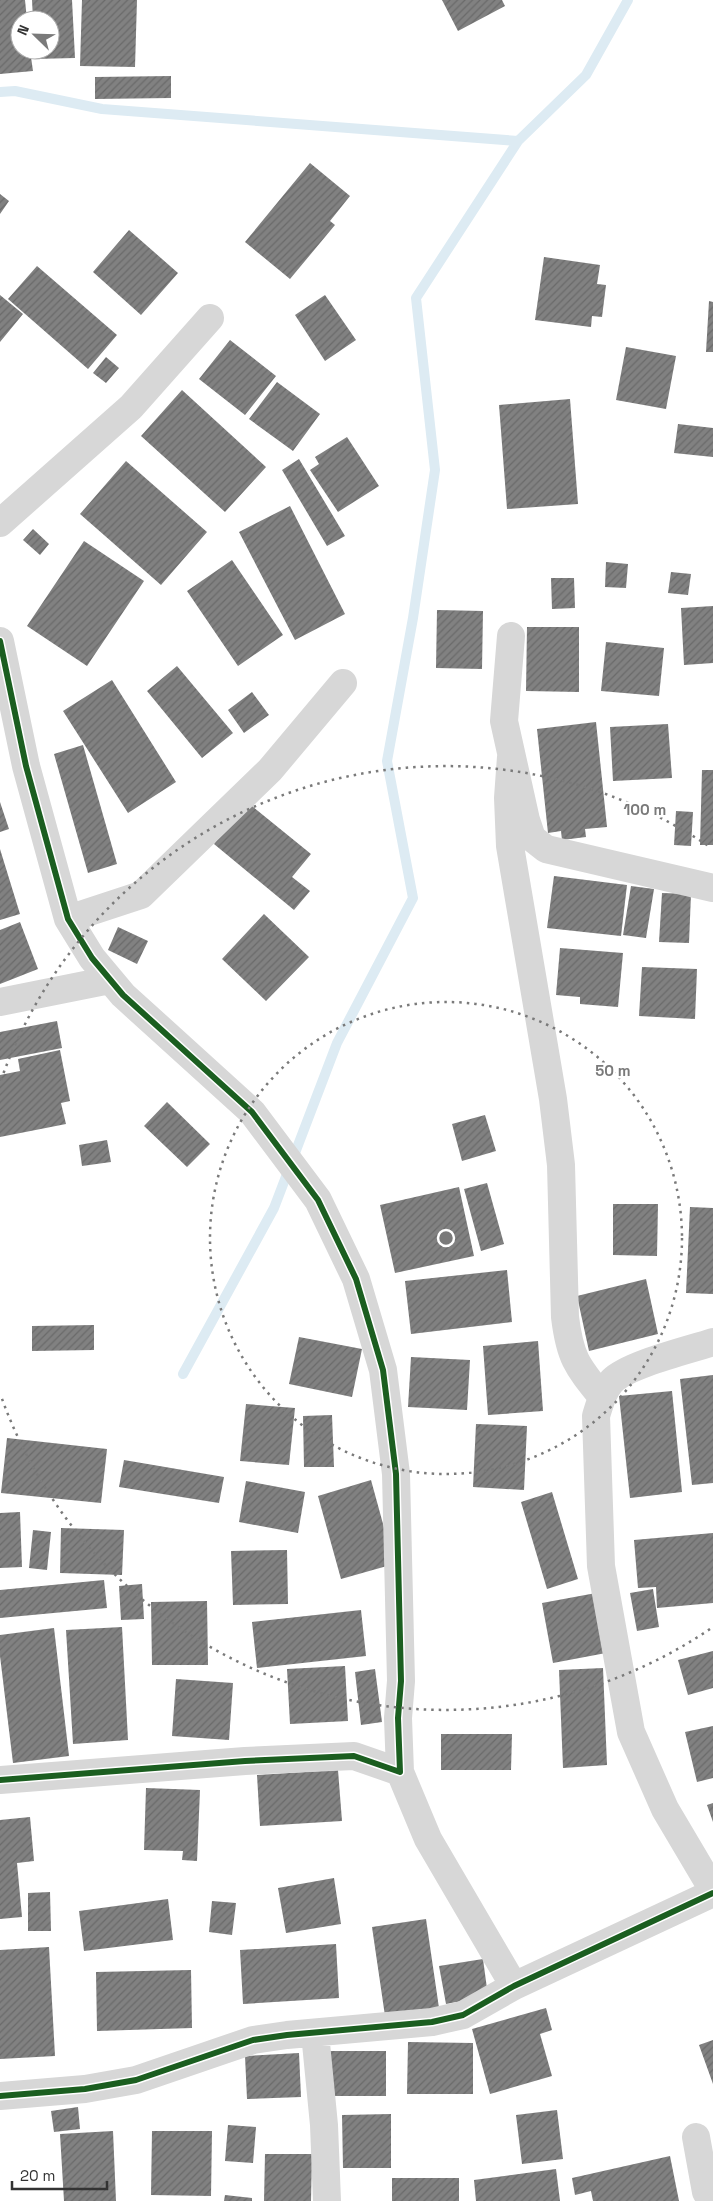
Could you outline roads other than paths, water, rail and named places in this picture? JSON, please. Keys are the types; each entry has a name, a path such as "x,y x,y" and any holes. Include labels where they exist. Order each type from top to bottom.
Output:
{"street":[{"path":"0,523 132,407 210,318"},
{"path":"510,636 504,722 532,838 546,849 713,888"},
{"path":"0,644 26,766 68,919 92,958 123,995 252,1112 318,1200 356,1279 383,1370 396,1474 401,1681 398,1718 400,1772 428,1839 514,1986"},
{"path":"68,919 141,895 270,770 343,683"},
{"path":"511,756 508,798 510,846 553,1099 561,1165 565,1317 568,1338 575,1363 602,1397"},
{"path":"0,1002 110,980"},
{"path":"0,2096 85,2089 136,2080 253,2040 315,2032 432,2022 463,2015 514,1986 713,1891 665,1808 631,1732 601,1566 596,1416 602,1397 613,1380 634,1368 713,1342"},
{"path":"0,1780 354,1756 400,1772"},
{"path":"315,2032 324,2125 327,2201"},
{"path":"696,2137 706,2192 712,2201"}],"waterway":[{"path":"183,1374 274,1208 337,1043 413,898 387,761 413,618 435,470 416,298 518,141 586,75 628,0"},
{"path":"0,92 15,91 102,109 518,141"}]}
